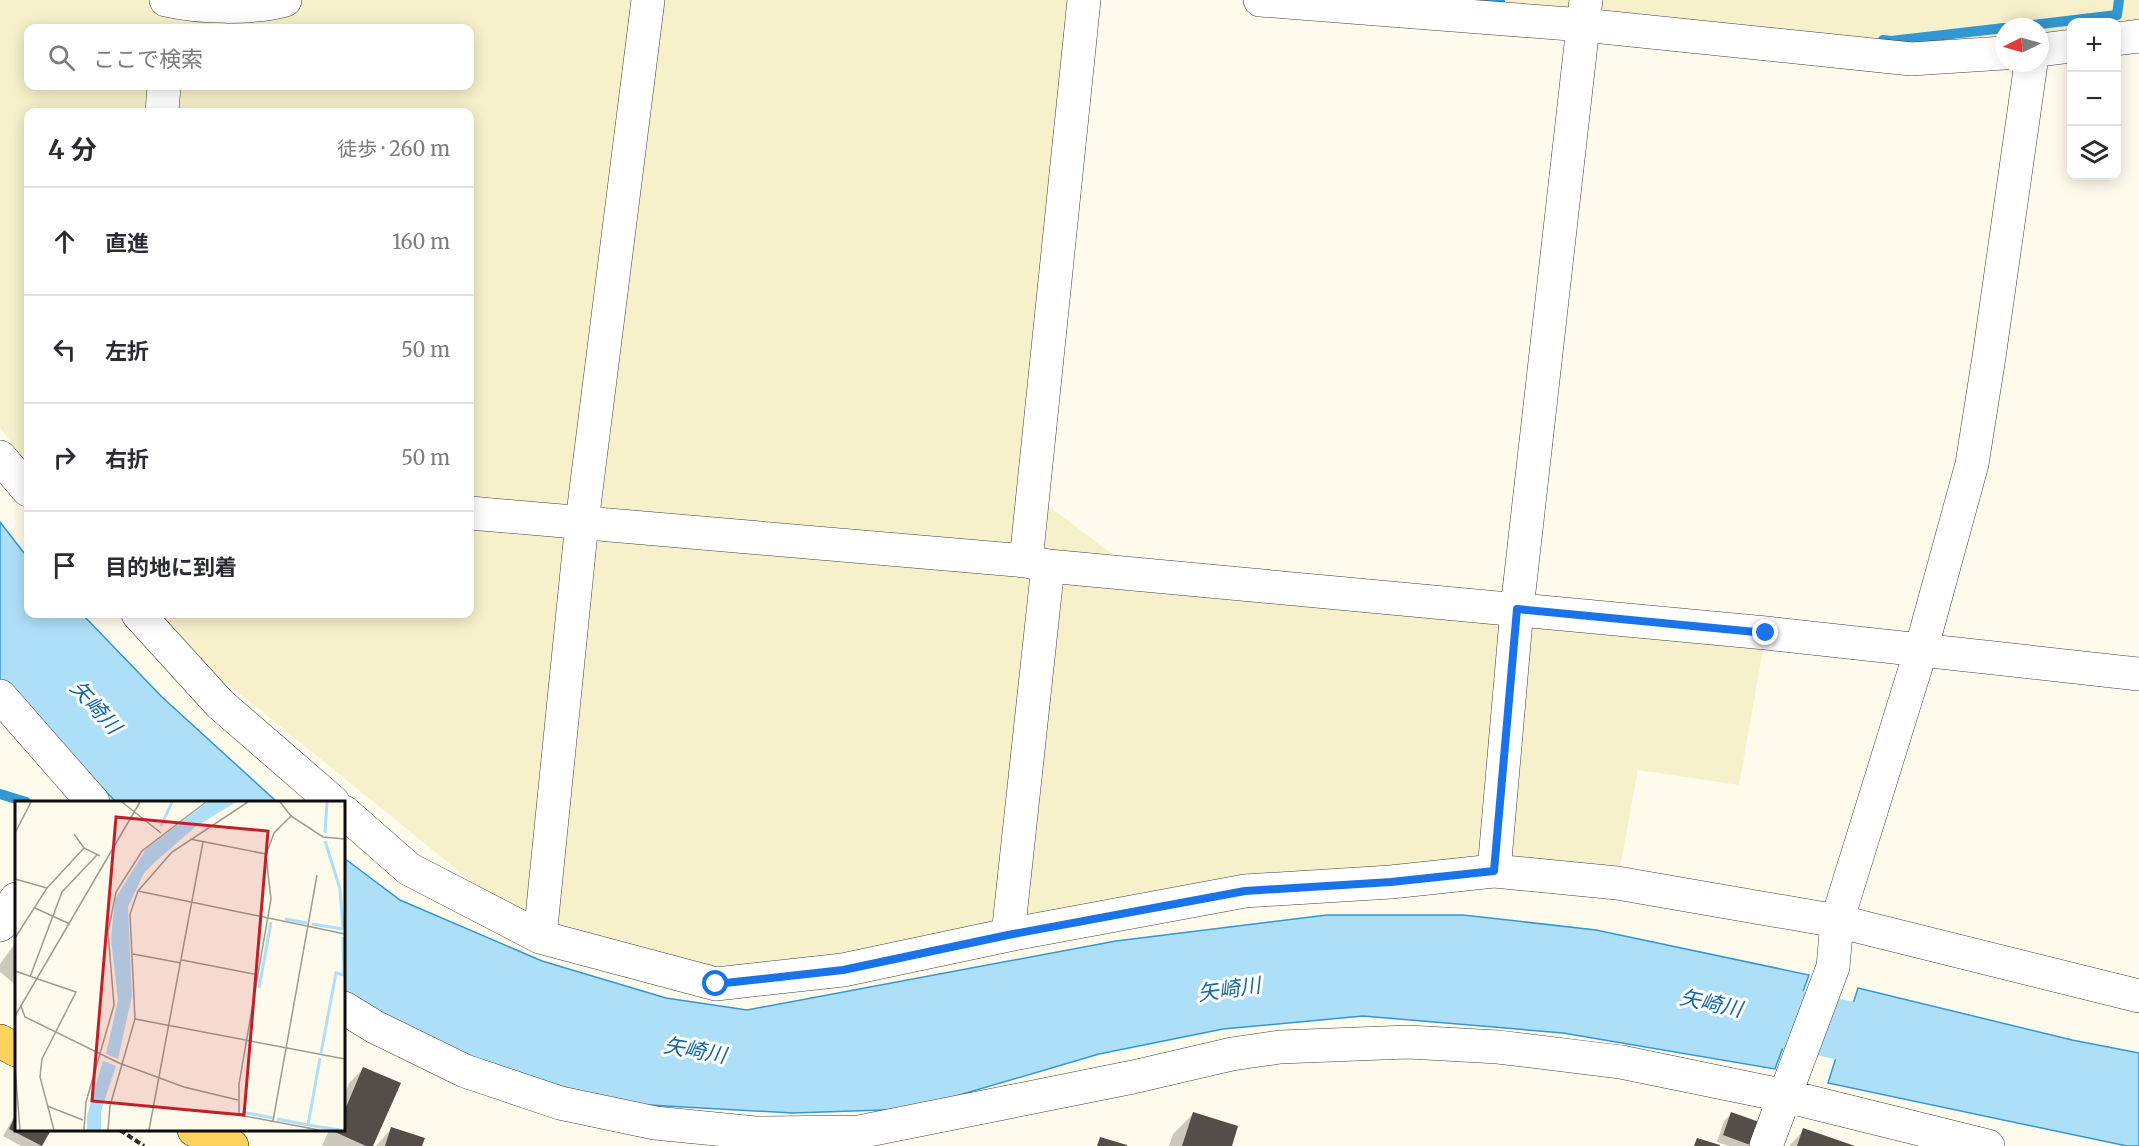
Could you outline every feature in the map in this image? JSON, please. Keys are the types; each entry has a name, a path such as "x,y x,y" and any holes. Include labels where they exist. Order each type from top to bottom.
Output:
{"main road":[{"path":"0,1041 15,1049"},
{"path":"196,1131 232,1146"}],"street":[{"path":"170,10 186,4 265,5 285,0"},
{"path":"540,937 582,522 648,0"},
{"path":"1008,935 1084,0"},
{"path":"1260,0 1584,13 1911,59 1995,54"},
{"path":"1494,871 1517,609 1584,13"},
{"path":"2121,38 2139,36"},
{"path":"2049,50 2067,47"},
{"path":"1766,1146 1833,967 1838,921 1921,650 1972,464 2030,72"},
{"path":"162,108 164,90"},
{"path":"0,457 24,485"},
{"path":"474,513 1037,563 1766,633 2139,674"},
{"path":"142,618 220,704 332,801"},
{"path":"0,696 89,801"},
{"path":"345,813 409,869 540,937 716,984 843,970 1008,935 1245,891 1391,882 1494,871 1617,883 1838,921 2139,996"},
{"path":"0,925 15,901"},
{"path":"345,1009 375,1027 465,1071 560,1102 655,1123 755,1133 859,1132 1133,1077 1232,1054 1280,1047 1408,1042 1498,1047 1791,1083 1988,1146"}],"path":[{"path":"122,1131 144,1146"}],"shaded area":[{"path":"0,0 1084,0 1034,495 1137,573 1766,633 1739,785 1638,770 1617,883 1204,898 769,978 540,937 147,618 474,618 474,108 24,108 24,460 0,427"},
{"path":"1260,0 2139,0 2139,35 2121,25 2121,18 2067,18 2067,47 2049,49 2049,18 1995,18 1995,52"}],"water":[{"path":"0,522 24,553 24,618 86,618 162,697 276,801 115,801 0,681"},
{"path":"345,859 400,900 542,961 666,998 747,1010 1116,941 1327,915 1463,915 1596,930 1809,975 1775,1069 1563,1033 1363,1016 1223,1029 1099,1054 912,1109 793,1113 613,1103 452,1050 345,994"},
{"path":"1858,988 2072,1040 2139,1053 2139,1146 2127,1146 1828,1083"}],"building":[{"path":"363,1067 401,1083 373,1146 366,1146 335,1132 345,1131 345,1110"},
{"path":"1193,1112 1238,1126 1232,1146 1182,1146"},
{"path":"1731,1112 1762,1123 1753,1146 1723,1135"},
{"path":"15,1116 15,1131 50,1131 42,1146 9,1129"},
{"path":"391,1127 425,1138 422,1146 385,1146"},
{"path":"1803,1128 1855,1146 1797,1146"},
{"path":"1100,1137 1127,1145 1127,1146 1097,1146"},
{"path":"1697,1138 1720,1145 1720,1146 1694,1146"}],"waterway":[{"path":"1476,0 1500,2"},
{"path":"2049,23 2117,15 2119,0"},
{"path":"1883,40 1995,29"},
{"path":"0,794 23,801"},
{"name":"矢崎川","path":"1712,1003 1924,1047"}],"route":[{"path":"716,984 843,970 1008,935 1245,891 1391,882 1494,871 1517,609 1766,633"}]}
